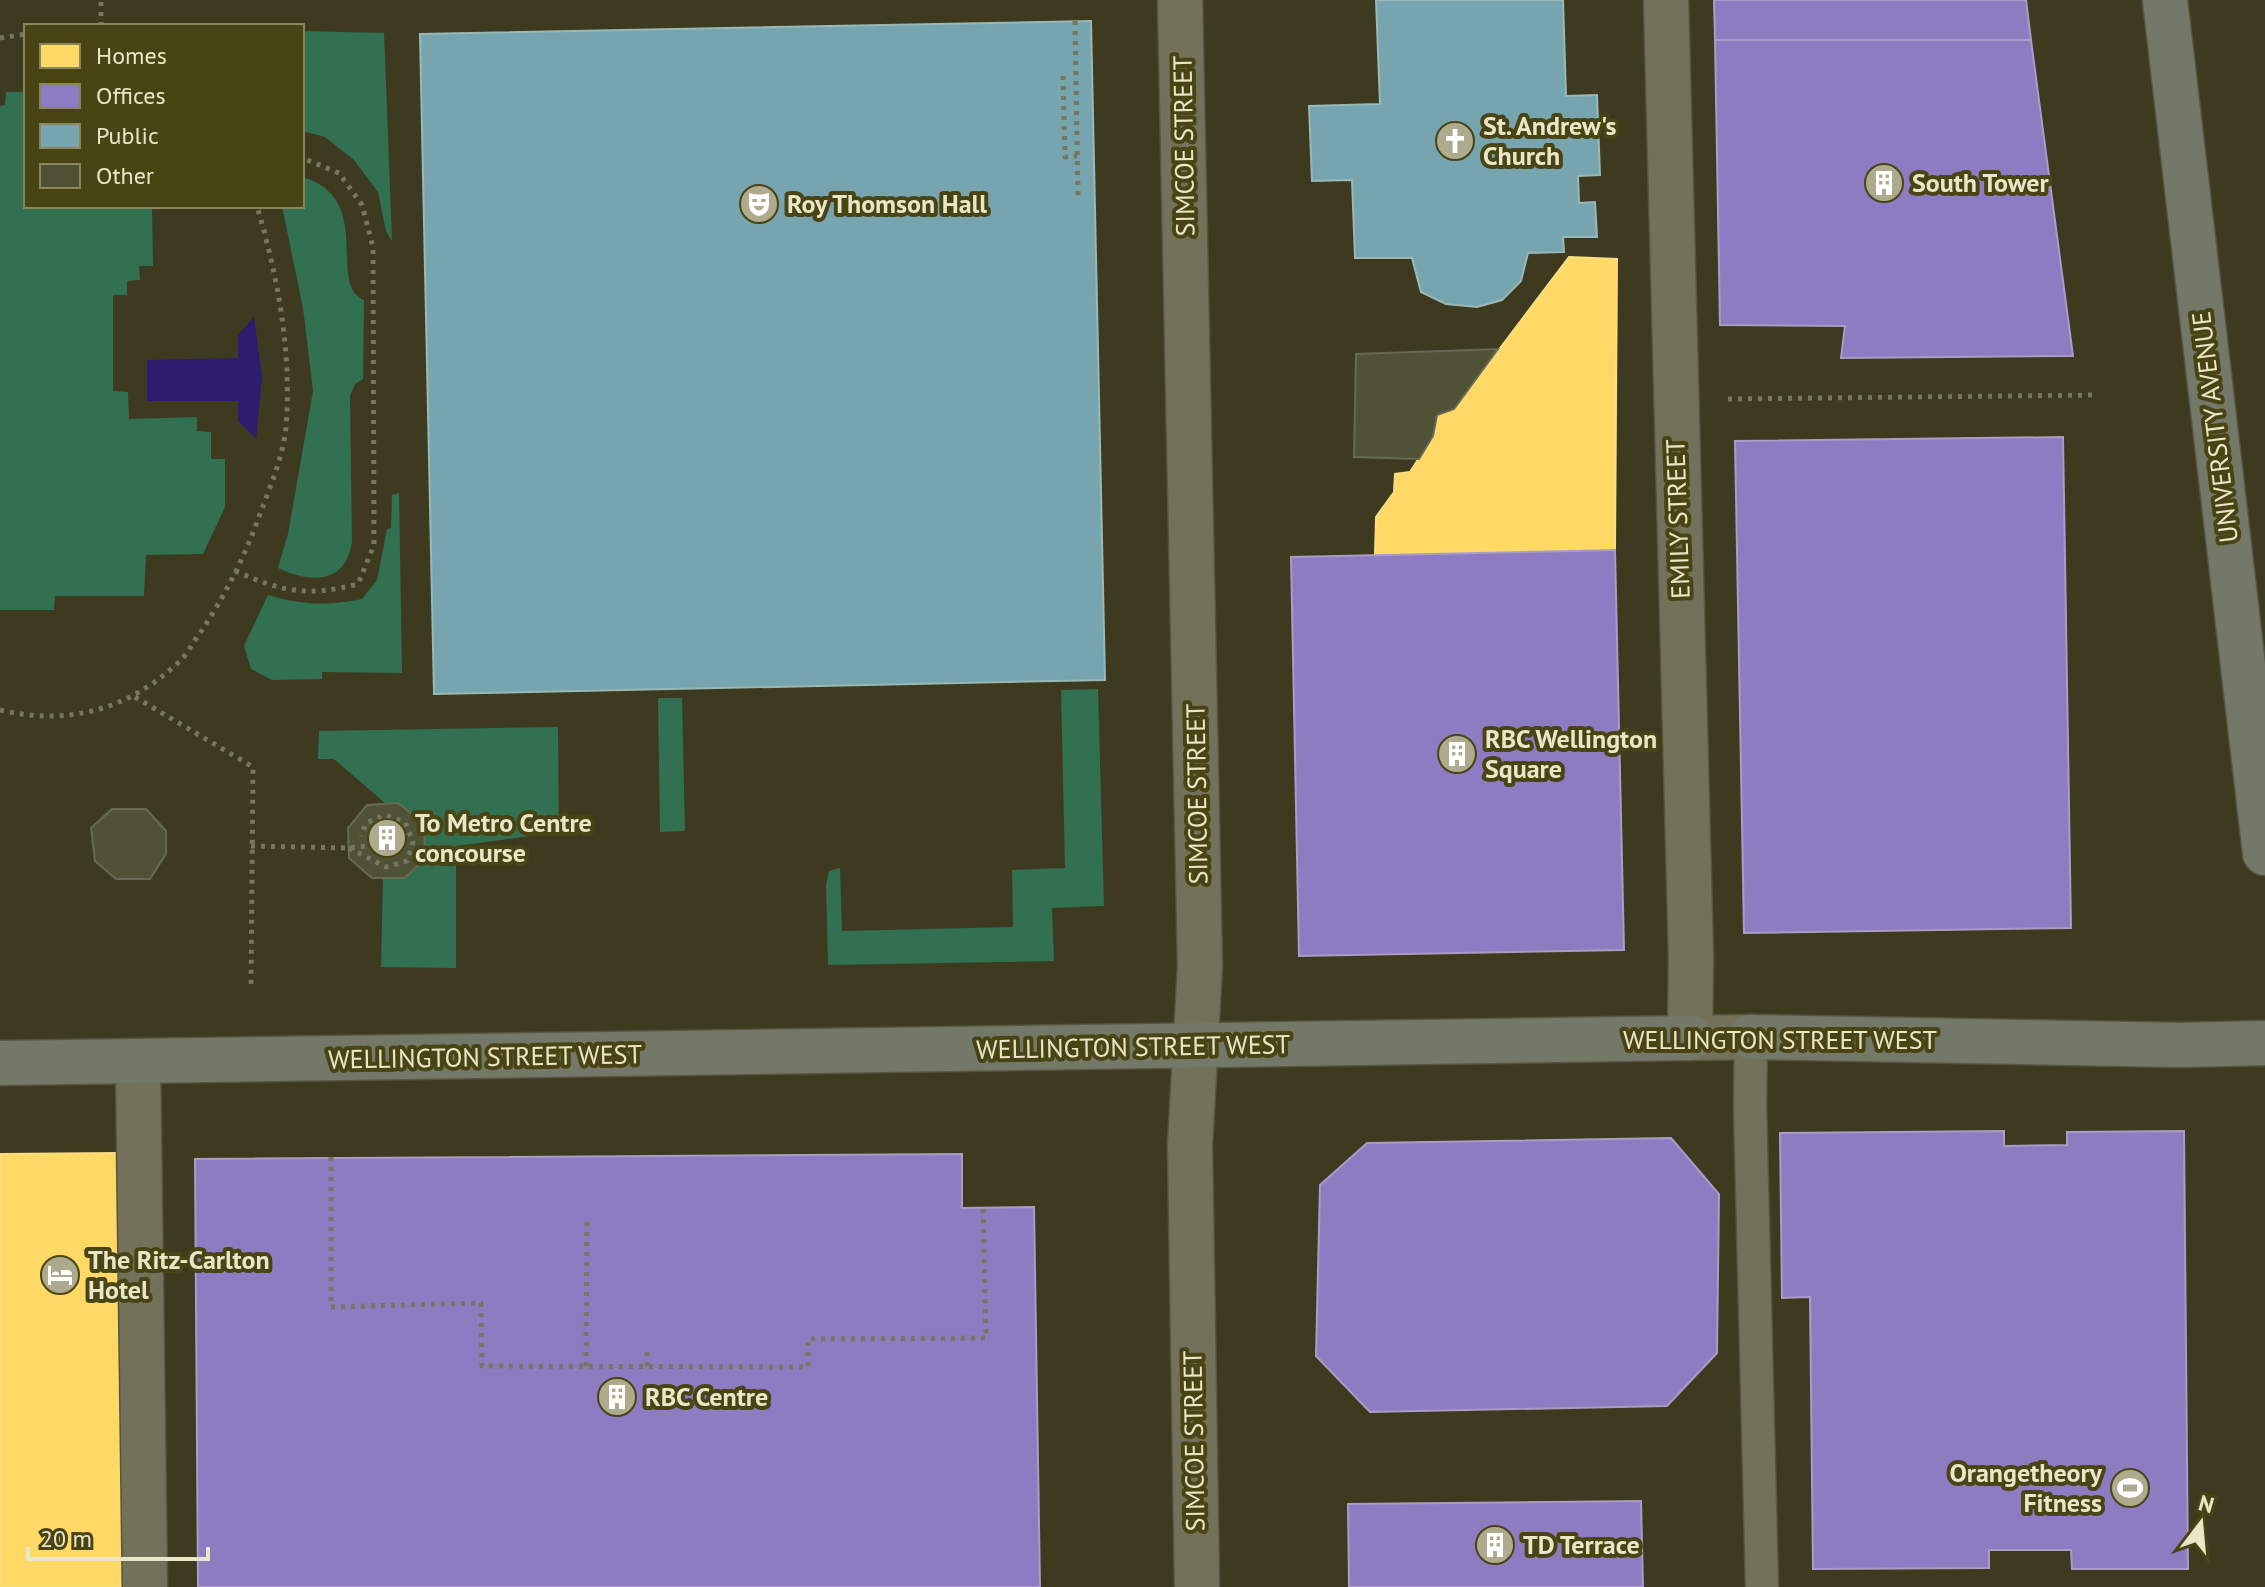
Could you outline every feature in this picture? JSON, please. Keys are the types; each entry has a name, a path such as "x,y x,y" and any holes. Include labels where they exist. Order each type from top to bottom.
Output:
{"main road":[{"name":"UNIVERSITY AVENUE","path":"2165,0 2265,853"},
{"name":"WELLINGTON STREET WEST","path":"1751,1037 2180,1045 2265,1043"},
{"name":"WELLINGTON STREET WEST","path":"0,1063 1690,1038"}],"street":[{"name":"SIMCOE STREET","path":"1180,0 1200,966 1190,1145 1197,1587"},
{"name":"EMILY STREET","path":"1666,0 1691,957 1690,1038"},
{"name":"WELLINGTON STREET WEST","path":"1690,1038 1751,1037"},
{"path":"138,1063 145,1587"}],"lane":[{"path":"1751,1037 1762,1587"}],"path":[{"path":"101,0 101,24"},
{"path":"1075,21 1078,197"},
{"path":"0,38 24,34"},
{"path":"1063,76 1065,157 1077,156"},
{"path":"235,571 272,587 323,593 358,584 374,545 373,247 362,205 339,173 304,159"},
{"path":"0,710 59,717 96,710 135,697 181,661 218,606 251,541 286,430 287,372 282,308 258,208"},
{"path":"1719,399 2097,395"},
{"path":"135,697 253,767 251,988"},
{"path":"349,848 386,867 407,861 413,842 405,822 385,815 366,823 361,836"},
{"path":"251,846 349,848 385,844"},
{"path":"331,1157 331,1307 481,1303 482,1366 808,1367 808,1339 986,1338 983,1208"},
{"path":"586,1366 587,1217"},
{"path":"647,1350 647,1366"}],"green space":[{"path":"304,31 384,33 392,241 386,231 378,192 354,160 325,137 304,132"},
{"path":"6,92 24,92 24,208 152,208 153,266 139,266 140,280 127,281 127,295 113,295 113,391 128,392 129,419 197,417 197,431 211,432 211,459 225,459 225,507 203,554 146,555 144,596 55,596 54,610 0,610 0,106 5,105"},
{"path":"304,178 324,188 338,203 344,221 349,277 353,291 364,300 363,379 355,384 350,396 352,542 342,566 325,577 314,578 278,568 288,534 313,391 303,308 282,208 304,208"},
{"path":"399,493 402,673 322,672 322,679 272,680 251,669 244,646 268,595 315,603 362,599 377,580 387,529 391,528 392,495"},
{"path":"1098,689 1104,906 1052,908 1054,961 828,965 826,885 829,871 840,868 842,931 1013,927 1012,870 1065,868 1061,690"},
{"path":"658,698 682,698 685,831 660,832"},
{"path":"558,727 559,832 456,846 456,968 381,967 383,878 405,878 425,858 424,825 386,804 334,759 318,759 319,731"}],"shaded area":[{"path":"254,317 262,377 256,439 238,421 238,401 147,401 147,360 238,358 238,335"}],"building: Homes":[{"path":"1569,257 1617,259 1615,550 1375,555 1376,517 1394,492 1395,474 1410,472 1433,436 1437,415 1454,409"},
{"name":"The Ritz-Carlton Hotel","path":"117,1153 122,1587 0,1587 0,1154"}],"building: Offices":[{"path":"1714,0 2026,0 2031,40 1715,40"},
{"name":"South Tower","path":"1715,40 2031,40 2073,356 1841,358 1845,326 1720,325"},
{"path":"2063,437 2071,928 1744,933 1735,441"},
{"name":"RBC Wellington Square","path":"1615,550 1624,950 1299,956 1291,557"},
{"path":"2004,1131 2004,1146 2067,1145 2067,1132 2184,1131 2188,1569 2072,1569 2071,1550 1989,1550 1989,1568 1813,1569 1810,1297 1782,1298 1780,1133"},
{"path":"1671,1138 1719,1194 1717,1353 1667,1406 1370,1412 1316,1356 1320,1185 1367,1143"},
{"name":"RBC Centre","path":"962,1154 962,1208 1034,1207 1040,1587 198,1587 195,1159"},
{"name":"TD Terrace","path":"1641,1501 1643,1587 1349,1587 1348,1504"}],"building: Public":[{"name":"St. Andrew's Church","path":"1376,0 1563,0 1566,96 1597,95 1600,175 1578,176 1579,203 1595,202 1597,237 1563,237 1564,252 1528,253 1521,281 1502,300 1477,307 1446,304 1421,292 1412,258 1355,258 1352,180 1312,181 1309,106 1380,104"},
{"name":"Roy Thomson Hall","path":"1091,21 1105,680 434,694 420,34"}],"building: Other":[{"path":"1498,349 1454,409 1437,415 1433,436 1419,459 1354,457 1356,354"},
{"name":"To Metro Centre concourse","path":"398,803 424,824 425,858 405,878 372,878 349,858 348,828 367,805"},
{"path":"112,809 146,809 166,831 166,854 150,879 116,879 95,861 91,828"}],"place":[{"name":"St. Andrew's Church","path":"1455,141"},
{"name":"South Tower","path":"1884,183"},
{"name":"Roy Thomson Hall","path":"759,204"},
{"name":"RBC Wellington Square","path":"1457,754"},
{"name":"To Metro Centre concourse","path":"387,838"},
{"name":"The Ritz-Carlton Hotel","path":"60,1275"},
{"name":"RBC Centre","path":"617,1397"},
{"name":"Orangetheory Fitness","path":"2130,1488"},
{"name":"TD Terrace","path":"1495,1545"}]}
